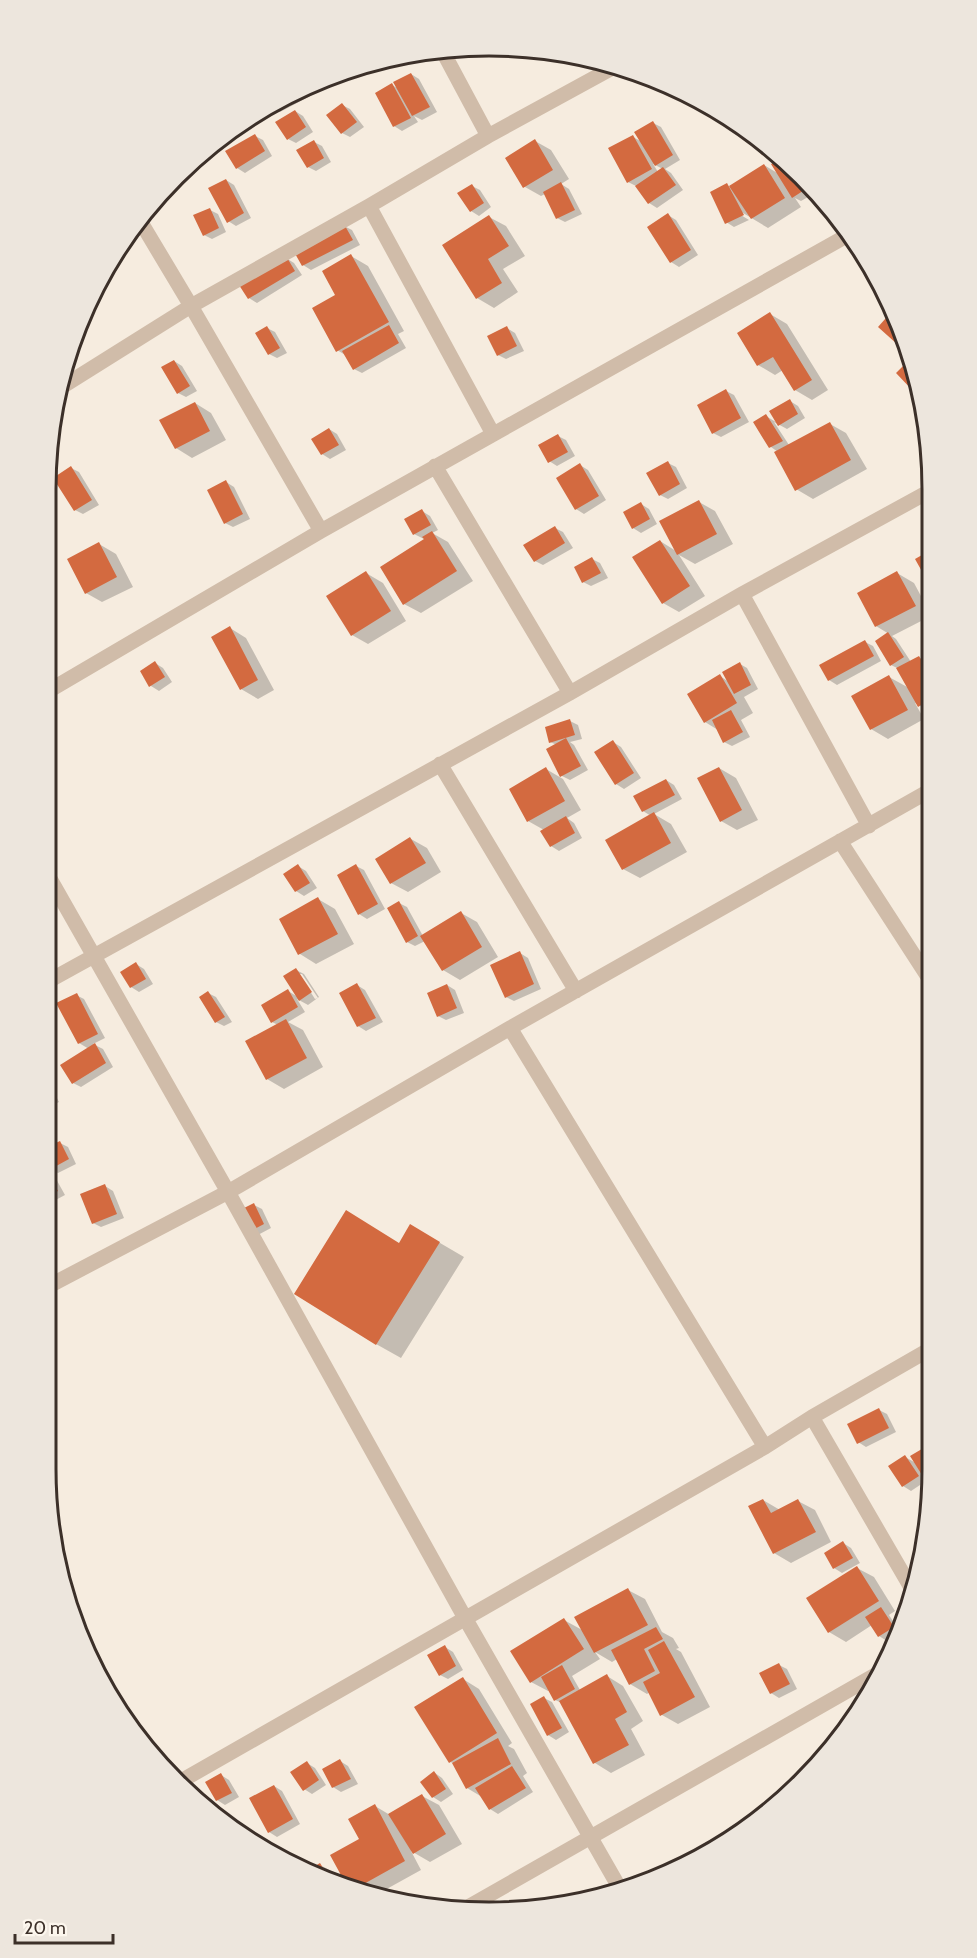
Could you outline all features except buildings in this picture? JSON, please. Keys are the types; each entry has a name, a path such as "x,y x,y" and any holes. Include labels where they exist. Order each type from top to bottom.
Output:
{"street":[{"path":"446,57 488,136"},
{"path":"69,383 191,306 488,136 606,71"},
{"path":"369,206 493,434"},
{"path":"144,227 321,531"},
{"path":"56,687 435,466 842,238"},
{"path":"435,466 570,693"},
{"path":"56,977 922,495"},
{"path":"742,594 868,826"},
{"path":"440,764 576,991"},
{"path":"56,1282 228,1192 510,1028 922,796"},
{"path":"840,842 922,968"},
{"path":"56,889 465,1618 617,1883"},
{"path":"510,1028 765,1447"},
{"path":"185,1779 765,1447 922,1354"},
{"path":"812,1417 907,1582"},
{"path":"477,1902 866,1680"}]}
